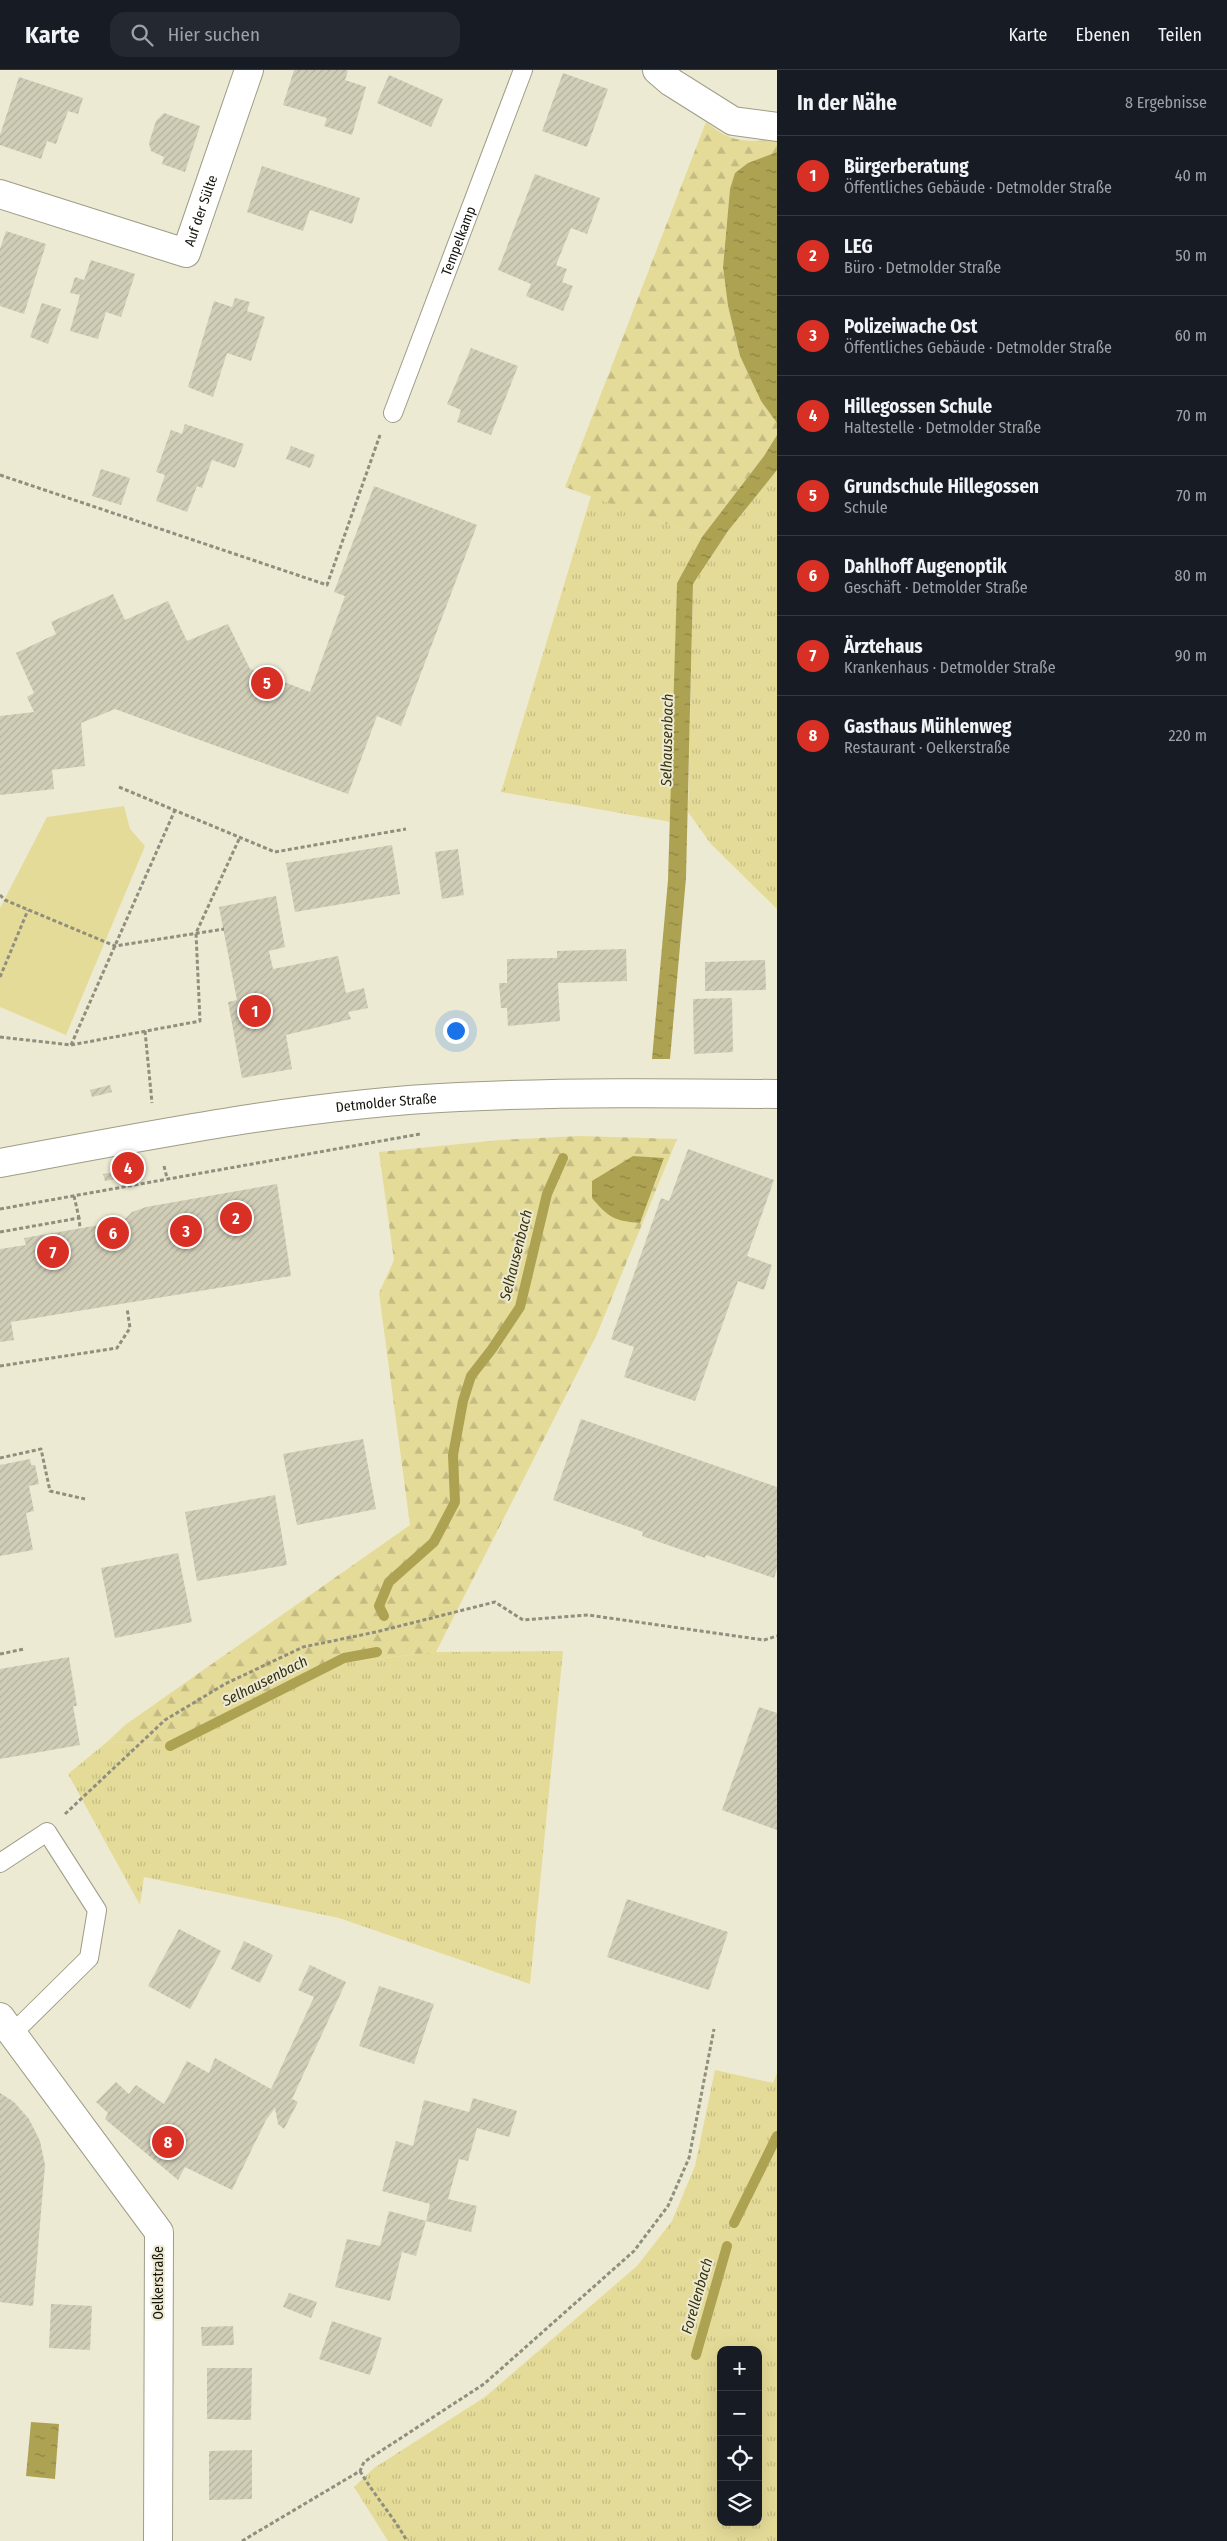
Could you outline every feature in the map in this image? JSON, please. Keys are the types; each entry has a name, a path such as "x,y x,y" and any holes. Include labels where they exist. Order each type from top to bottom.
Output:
{"street":[{"name":"Auf der Sülte","path":"0,194 186,253 249,70"},
{"path":"656,70 671,82 733,121 777,127"},
{"name":"Detmolder Straße","path":"0,1163 254,1117 364,1105 458,1097 777,1094"},
{"name":"Oelkerstraße","path":"6,2026 158,2232 158,2541"}],"lane":[{"name":"Tempelkamp","path":"393,413 523,70"},
{"path":"0,1863 48,1832 97,1910 89,1958 6,2026"}],"path":[{"path":"0,475 327,585 385,420 393,413"},
{"path":"119,787 275,852 406,829"},
{"path":"71,1045 175,810"},
{"path":"0,1037 71,1045 200,1021 196,933 240,837"},
{"path":"0,895 5,900 115,946 224,928"},
{"path":"0,977 28,910"},
{"path":"0,1209 421,1134"},
{"path":"74,1196 80,1228"},
{"path":"0,1232 79,1218"},
{"path":"0,1366 117,1348 130,1328 127,1308"},
{"path":"0,1458 41,1449 50,1491 85,1499"},
{"path":"48,1832 82,1796 165,1720 225,1684 302,1647 376,1632 495,1602 523,1620 588,1615 764,1640 777,1636"},
{"path":"0,1654 24,1649"},
{"path":"242,2541 360,2471 364,2462 484,2384 634,2250 668,2206 688,2158 714,2029"},
{"path":"360,2471 374,2494 395,2519 407,2541"}],"green space":[{"path":"706,122 724,134 739,140 777,140 777,152 730,189 723,267 728,306 740,356 761,401 777,423 777,435 764,456 702,537 565,487"},
{"path":"776,471 777,909 711,844 688,812 693,584 728,531"},
{"path":"591,496 702,537 677,583 671,822 501,792"},
{"path":"124,806 130,829 145,846 66,1035 0,1007 0,908 47,817"},
{"path":"580,1136 677,1139 597,1334 436,1652 349,1662 164,1743 107,1742 125,1725 410,1525 379,1293 394,1260 379,1152 500,1140","holes":["633,1156 664,1159 640,1223"]},
{"path":"563,1651 530,1984 339,1918 144,1877 140,1905 68,1774 107,1742 164,1743 349,1662 436,1652"},
{"path":"715,2070 773,2083 777,2073 777,2541 388,2541 354,2487 374,2468 485,2397 637,2266 672,2221 695,2166"}],"water":[{"path":"777,152 777,423 761,401 740,356 728,306 723,267 730,189 735,173 748,163"},
{"path":"777,435 777,470 728,531 693,584 686,878 670,1059 652,1059 668,880 677,583 702,537 764,456"},
{"path":"633,1156 664,1158 640,1223 612,1217 592,1198 592,1181"},
{"path":"31,2422 59,2424 55,2479 26,2476"}],"building":[{"path":"294,70 346,70 348,71 345,80 366,87 352,135 324,126 327,118 283,105"},
{"path":"563,73 608,89 587,147 542,131"},
{"path":"389,75 443,99 431,127 377,103"},
{"path":"19,77 83,98 78,114 68,111 56,144 47,141 41,159 0,145 0,135"},
{"path":"164,113 200,126 185,172 162,164 164,157 151,151 149,143 156,121"},
{"path":"262,166 360,198 352,224 310,210 303,231 247,212"},
{"path":"535,174 600,198 587,234 571,228 556,265 567,269 562,282 573,286 563,311 526,296 531,284 498,270"},
{"path":"6,231 46,244 24,314 0,306 0,249"},
{"path":"91,260 135,274 121,317 106,312 98,339 70,331 80,295 70,293 75,277 84,280"},
{"path":"235,298 250,302 247,311 265,317 251,361 227,353 213,397 188,387 214,301 232,307"},
{"path":"42,303 61,309 48,344 30,337"},
{"path":"471,348 518,366 491,435 457,422 461,410 447,404"},
{"path":"185,424 244,444 235,468 212,460 202,488 197,486 187,512 156,501 165,475 156,472 171,430 182,434"},
{"path":"291,446 315,455 310,468 286,459"},
{"path":"101,469 130,478 121,505 92,496"},
{"path":"374,486 477,525 401,726 377,716 348,794 115,709 81,723 85,766 52,770 54,789 0,795 0,716 34,712 27,697 34,693 16,653 56,634 51,622 113,594 125,620 168,601 187,641 228,624 250,669 310,692 345,596 334,592"},
{"path":"392,845 400,894 295,912 286,863"},
{"path":"458,849 464,895 442,899 435,852"},
{"path":"276,896 285,947 269,951 273,969 338,956 346,993 364,988 368,1008 348,1012 351,1019 286,1035 292,1069 242,1078 228,1002 237,1000 219,907"},
{"path":"626,949 627,981 558,983 560,1021 508,1026 507,1008 501,1008 499,983 507,983 507,959 557,958 557,951"},
{"path":"765,960 766,990 705,991 705,962"},
{"path":"732,998 733,1052 694,1054 693,999"},
{"path":"110,1085 112,1092 92,1097 90,1090"},
{"path":"688,1149 774,1180 747,1256 772,1265 764,1290 738,1281 695,1401 624,1377 634,1347 611,1339 661,1198 669,1201"},
{"path":"124,1170 125,1177 105,1181 103,1174"},
{"path":"277,1184 291,1276 11,1322 14,1340 0,1342 0,1249 26,1245 24,1238 123,1221 132,1212 146,1207"},
{"path":"581,1419 777,1487 777,1569 774,1578 706,1555 705,1558 642,1536 643,1532 553,1500"},
{"path":"363,1439 376,1509 297,1525 283,1454"},
{"path":"30,1459 31,1465 35,1465 39,1484 29,1486 34,1511 26,1513 33,1550 0,1556 0,1465"},
{"path":"275,1495 287,1565 197,1581 185,1512"},
{"path":"178,1553 192,1622 115,1638 101,1568"},
{"path":"69,1657 77,1706 73,1706 80,1745 0,1759 0,1669"},
{"path":"759,1707 777,1713 777,1830 722,1810"},
{"path":"627,1899 728,1932 709,1990 607,1957"},
{"path":"179,1929 221,1951 190,2009 148,1986"},
{"path":"244,1941 273,1955 260,1983 231,1969"},
{"path":"310,1965 346,1982 292,2099 298,2102 284,2129 278,2124 275,2108 266,2120 232,2190 185,2167 178,2180 105,2119 108,2113 96,2102 116,2082 129,2094 136,2085 164,2104 187,2061 209,2073 215,2058 271,2089 314,1997 298,1990"},
{"path":"379,1986 434,2004 414,2064 359,2046"},
{"path":"0,2093 14,2102 29,2119 40,2141 45,2165 33,2306 0,2302"},
{"path":"473,2098 517,2111 509,2137 477,2128 468,2161 459,2159 448,2199 477,2206 471,2232 426,2221 430,2204 382,2191 396,2141 413,2146 424,2100 469,2112"},
{"path":"389,2211 426,2221 416,2256 402,2252 390,2301 335,2287 347,2239 380,2246"},
{"path":"289,2293 317,2302 311,2318 283,2307"},
{"path":"51,2304 92,2306 90,2350 49,2348"},
{"path":"332,2321 382,2338 370,2375 319,2359"},
{"path":"233,2326 234,2345 202,2346 201,2327"},
{"path":"207,2368 252,2368 251,2420 207,2419"},
{"path":"252,2450 252,2499 209,2500 209,2451"}],"waterway":[{"name":"Selhausenbach","path":"384,1616 379,1606 389,1582 434,1542 455,1502 453,1455 463,1401 471,1376 520,1307 547,1194 563,1158"},
{"name":"Selhausenbach","path":"170,1746 344,1658 377,1652"},
{"name":"Forellenbach","path":"734,2223 777,2136"},
{"name":"Forellenbach","path":"696,2355 727,2246"}],"place":[{"name":"Grundschule Hillegossen","path":"267,683"},
{"name":"Bürgerberatung","path":"255,1011"},
{"name":"Hillegossen Schule","path":"128,1168"},
{"name":"LEG","path":"236,1218"},
{"name":"Polizeiwache Ost","path":"186,1231"},
{"name":"Dahlhoff Augenoptik","path":"113,1233"},
{"name":"Ärztehaus","path":"53,1252"},
{"name":"Gasthaus Mühlenweg","path":"168,2142"}]}
